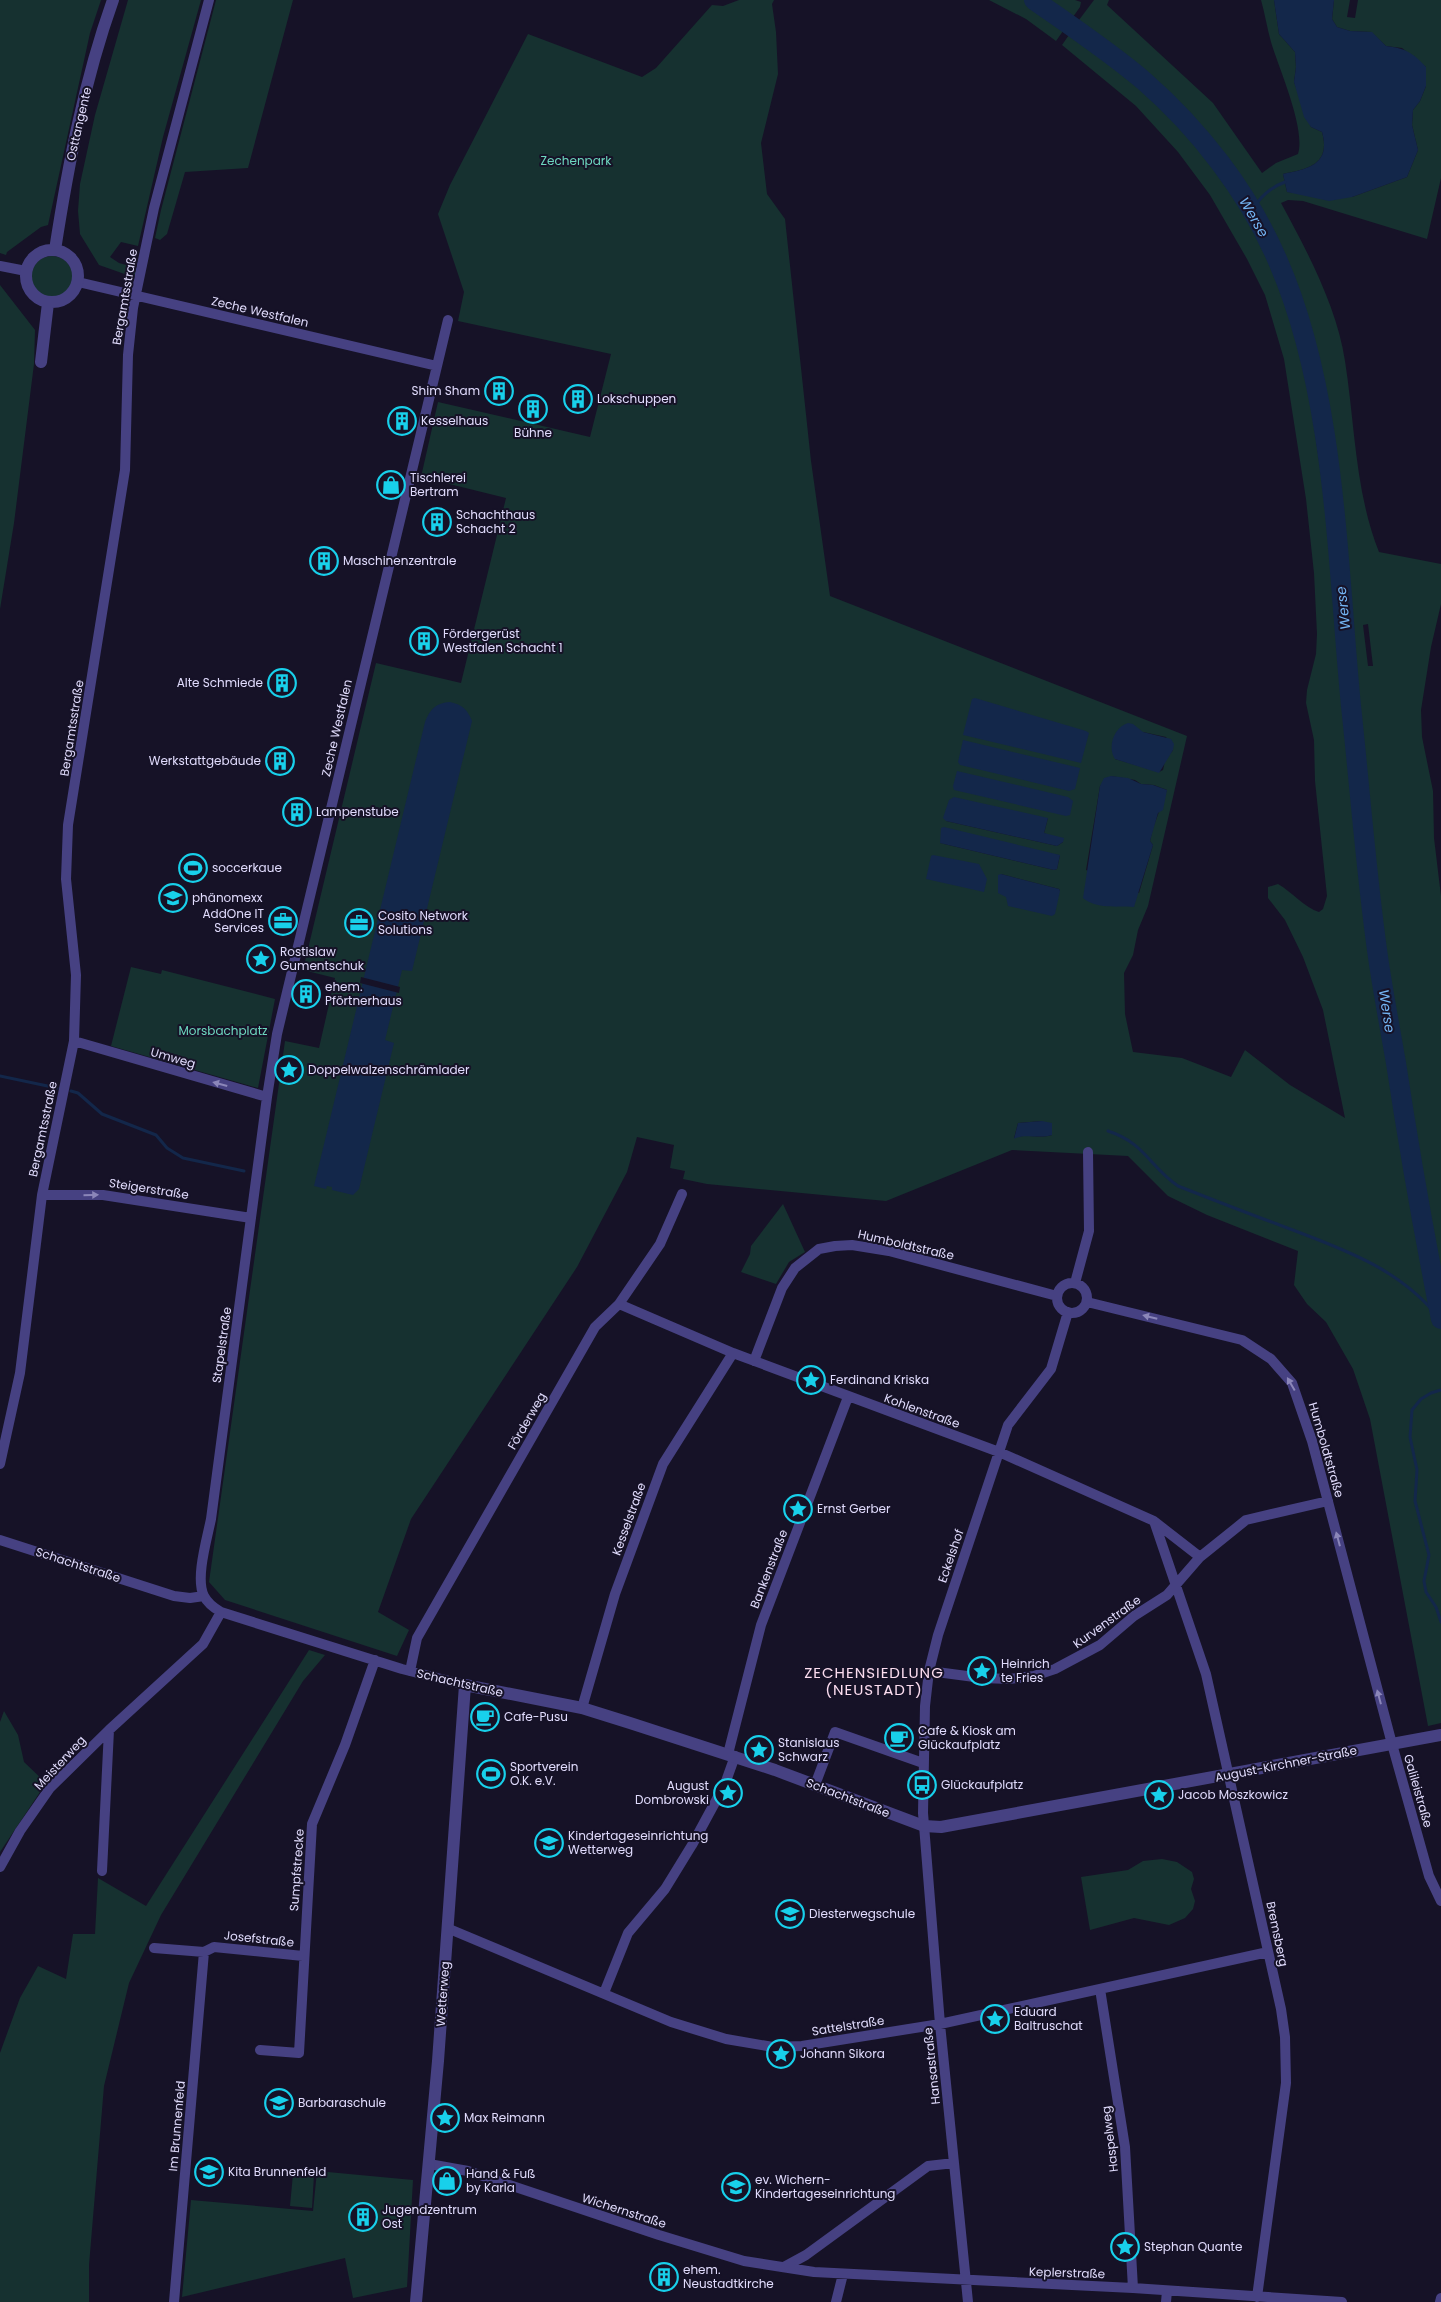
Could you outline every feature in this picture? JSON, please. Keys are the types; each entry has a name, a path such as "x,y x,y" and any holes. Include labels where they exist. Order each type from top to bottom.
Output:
{"street":[{"name":"Osttangente","path":"55,250 80,111 113,0"},
{"name":"Bergamtsstraße","path":"0,1464 20,1373 42,1195 74,1041 76,975 68,915 66,852 68,825 125,470 128,354 136,296 169,148 209,0"},
{"path":"55,250 71,258 76,265 78,282 70,296 64,300 48,302 33,295 26,280 26,271 34,257 40,253 55,250"},
{"path":"0,266 26,271"},
{"name":"Zeche Westfalen","path":"78,282 438,366"},
{"path":"41,362 48,302"},
{"name":"Zeche Westfalen","path":"267,1097 277,1034 448,320"},
{"name":"Umweg","path":"74,1041 267,1097"},
{"name":"Stapelstraße","path":"204,1596 201,1579 252,1218 267,1097"},
{"path":"1075,1283 1089,1231 1088,1152"},
{"name":"Steigerstraße","path":"42,1195 103,1194 252,1218"},
{"name":"Förderweg","path":"410,1671 417,1638 595,1327 619,1304 660,1244 682,1194"},
{"name":"Humboldtstraße","path":"754,1361 782,1288 795,1268 819,1250 835,1246 852,1244 889,1251 1058,1296"},
{"path":"1075,1283 1083,1288 1087,1302 1081,1310 1068,1312 1060,1306 1058,1296 1065,1284 1075,1283"},
{"name":"Humboldtstraße","path":"1087,1302 1242,1340 1270,1359 1292,1383 1312,1441 1392,1744"},
{"name":"Kohlenstraße","path":"619,1304 733,1353 999,1452 1154,1521 1200,1557"},
{"name":"Eckelshof","path":"924,1826 923,1725 929,1671 938,1635 1008,1425 1050,1369 1068,1312"},
{"name":"Kesselstraße","path":"582,1708 616,1594 662,1464 733,1353"},
{"name":"Bankenstraße","path":"604,1992 628,1933 665,1890 725,1784 761,1625 848,1397"},
{"name":"Kurvenstraße","path":"929,1671 982,1678 1010,1679 1034,1676 1055,1669 1100,1645 1134,1616 1167,1595 1200,1557 1246,1520 1328,1501"},
{"path":"1154,1521 1175,1584"},
{"name":"Schachtstraße","path":"0,1540 174,1596 190,1598 204,1596 213,1607 221,1612 410,1671 465,1685 582,1708 732,1755 924,1826"},
{"name":"Bremsberg","path":"1175,1584 1206,1674 1230,1774 1281,2009 1285,2037 1286,2083 1257,2297"},
{"name":"Meisterweg","path":"0,1867 20,1831 50,1788 109,1730 203,1644 221,1612"},
{"name":"Sumpfstrecke","path":"260,2050 298,2054 312,1824 345,1745 375,1660"},
{"name":"Wetterweg","path":"416,2302 429,2164 465,1685"},
{"path":"102,1871 109,1730"},
{"path":"815,1785 834,1732 914,1762 923,1763"},
{"name":"August-Kirchner-Straße","path":"924,1826 940,1828 1441,1735"},
{"name":"Galileistraße","path":"1392,1744 1429,1876 1441,1901"},
{"name":"Hansastraße","path":"924,1826 940,2024 968,2302"},
{"name":"Sattelstraße","path":"447,1928 680,2025 726,2040 772,2047 802,2046 940,2024 1268,1952"},
{"name":"Josefstraße","path":"154,1948 204,1952 214,1947 303,1956"},
{"name":"Im Brunnenfeld","path":"174,2302 204,1952"},
{"name":"Haspelweg","path":"1100,1989 1125,2147 1133,2288"},
{"path":"784,2267 806,2255 928,2166 954,2163"},
{"name":"Wichernstraße","path":"429,2164 468,2171 659,2235 744,2261 814,2272 966,2281"},
{"path":"806,2255 814,2272"},
{"path":"836,2302 843,2274"},
{"name":"Keplerstraße","path":"966,2281 1133,2288 1257,2297 1269,2300 1342,2302"},
{"path":"1166,2302 1167,2291"},
{"path":"1440,2302 1441,2298"}],"green space":[{"path":"0,0 101,0 90,33 48,225 41,227 7,252 6,255 0,253"},
{"path":"128,0 201,0 163,137 138,246 121,242 110,257 119,263 137,268 136,278 99,265 80,234 78,211 80,184 95,115"},
{"path":"216,0 293,0 248,168 185,172 167,234 160,240 155,238 161,210"},
{"name":"Zechenpark","path":"739,0 774,0 772,4 776,32 778,74 761,143 767,194 785,219 811,461 830,596 1187,736 1148,906 1138,930 1133,955 1124,973 1125,1014 1133,1052 1182,1058 1231,1077 1245,1050 1290,1085 1345,1118 1323,1010 1303,957 1285,920 1268,898 1268,887 1278,884 1309,907 1319,912 1323,909 1327,896 1315,781 1314,740 1306,703 1307,690 1316,654 1314,573 1306,499 1284,359 1265,295 1247,259 1210,195 1178,152 1136,106 1062,45 1071,32 1142,87 1175,119 1205,153 1233,190 1256,228 1276,269 1291,311 1308,387 1327,523 1343,673 1353,673 1333,457 1317,357 1301,305 1282,255 1226,162 1191,119 1147,76 1076,24 1094,0 1109,0 1107,5 1213,103 1262,173 1276,163 1298,154 1299,143 1295,115 1271,42 1261,0 1274,0 1279,34 1295,52 1294,82 1311,127 1322,132 1324,143 1323,151 1316,163 1301,170 1283,174 1287,192 1352,197 1407,177 1418,150 1412,125 1413,110 1420,101 1426,86 1426,67 1402,48 1386,46 1371,32 1350,31 1337,27 1332,19 1334,0 1350,0 1347,17 1355,18 1358,0 1441,0 1441,178 1427,239 1303,201 1288,200 1281,203 1320,280 1341,341 1360,482 1371,529 1379,552 1441,564 1441,604 1431,647 1421,710 1422,737 1433,791 1434,838 1441,896 1441,1723 1428,1726 1370,1419 1353,1369 1326,1322 1307,1304 1294,1285 1298,1251 1207,1215 1168,1196 1128,1156 1012,1150 886,1201 707,1184 683,1179 685,1171 670,1168 674,1145 637,1137 627,1172 577,1267 411,1519 378,1612 409,1630 397,1656 225,1600 209,1582 285,1041 319,1048 335,978 303,970 376,663 461,683 506,498 421,477 438,402 590,437 611,354 458,321 464,292 438,214 450,185 528,34 642,77 656,68 712,5 723,6","holes":["1368,624 1373,666 1368,666 1363,625","1143,732 1166,737 1173,750 1165,761 1163,770 1159,772 1115,759","1111,776 1135,780 1141,784 1154,785 1167,790 1153,828 1150,841 1153,845 1139,893 1086,870 1100,786","1048,818 1044,833 1063,842 1057,846 946,821","940,843 1060,855 1057,869 1054,870","1001,874 1059,889 1060,891 1007,897 1004,894","1042,1121 1052,1135 1014,1138 1018,1123"]},
{"path":"989,0 1075,0 1081,2 1080,7 1056,41 1026,19"},
{"path":"56,256 64,259 70,265 73,277 70,289 64,295 48,298 40,295 34,289 31,273 34,265 40,259"},
{"path":"0,285 35,330 34,364 14,523 0,609"},
{"name":"Morsbachplatz","path":"131,967 161,974 162,970 275,999 258,1088 111,1046"},
{"path":"783,1204 805,1252 789,1262 776,1284 741,1272 750,1254 751,1246"},
{"path":"309,1650 325,1655 303,1681 161,1915 129,1983 104,2086 89,2265 89,2302 0,2302 0,2053 20,1998 38,1966 66,1979 73,1934 95,1934 98,1878 146,1906"},
{"path":"4,1711 18,1735 24,1762 46,1783 0,1852 0,1722"},
{"path":"1162,1859 1177,1862 1192,1872 1194,1879 1191,1889 1195,1901 1193,1909 1185,1918 1169,1925 1134,1918 1090,1930 1081,1877 1128,1870 1143,1861"},
{"path":"317,2171 413,2180 407,2287 353,2298 345,2258 182,2297 191,2200 313,2211"},
{"path":"293,2174 314,2175 312,2208 290,2206"}],"water":[{"path":"1274,0 1334,0 1332,19 1337,27 1350,31 1372,32 1386,46 1408,52 1426,67 1426,86 1420,101 1413,110 1412,125 1418,150 1407,177 1352,197 1329,201 1287,192 1283,174 1301,170 1316,163 1323,151 1324,143 1322,132 1311,127 1304,117 1294,82 1295,52 1279,34"},
{"path":"975,698 1086,731 1089,733 1081,763 963,735 972,699"},
{"path":"450,702 464,708 472,721 412,971 402,970 385,1040 394,1043 359,1189 353,1195 332,1190 332,1187 327,1186 326,1189 314,1186 425,722 434,708"},
{"path":"1133,724 1143,732 1171,739 1174,744 1173,750 1159,773 1115,759 1112,749 1113,738 1123,725"},
{"path":"963,740 1080,768 1075,789 1069,791 960,765 958,762"},
{"path":"957,771 1068,797 1073,801 1070,815 1066,816 954,790 953,786"},
{"path":"1111,776 1128,778 1141,784 1153,785 1167,790 1163,810 1158,813 1150,841 1153,845 1134,907 1094,904 1083,898 1100,786 1104,778"},
{"path":"954,797 1048,818 1044,833 1064,838 1063,842 1057,846 946,821 943,818 949,800"},
{"path":"944,827 1060,855 1057,869 1054,870 940,843 941,828"},
{"path":"931,856 979,864 987,879 984,892 926,879"},
{"path":"1001,874 1059,889 1055,914 1052,916 1008,906 1006,897 998,893 998,875"},
{"path":"1042,1121 1052,1123 1052,1135 1022,1136 1014,1139 1018,1123"}],"pier":[{"path":"361,977 400,987 399,993 360,983"}],"waterway":[{"name":"Werse","path":"1034,0 1131,70 1164,100 1203,141 1237,186 1252,210 1277,259 1297,310 1323,421 1331,478 1351,706 1378,957 1417,1191 1441,1319"},
{"path":"1252,212 1265,194 1285,182"},
{"path":"0,1076 57,1088"},
{"path":"71,1091 78,1093 102,1114 156,1135 167,1148 183,1158 244,1171"},
{"path":"1108,1131 1139,1148 1160,1171 1178,1186 1322,1241 1366,1261 1407,1286 1425,1302 1441,1321"},
{"path":"1441,1390 1421,1399 1412,1410 1410,1437 1417,1470 1415,1501 1429,1555 1424,1581 1426,1592 1436,1607 1441,1622"}],"place":[{"name":"Shim Sham","path":"499,391"},
{"name":"Lokschuppen","path":"578,399"},
{"name":"Bühne","path":"533,409"},
{"name":"Kesselhaus","path":"402,421"},
{"name":"Tischlerei Bertram","path":"391,485"},
{"name":"Schachthaus Schacht 2","path":"437,522"},
{"name":"Maschinenzentrale","path":"324,561"},
{"name":"Fördergerüst Westfalen Schacht 1","path":"424,641"},
{"name":"Alte Schmiede","path":"282,683"},
{"name":"Werkstattgebäude","path":"280,761"},
{"name":"Lampenstube","path":"297,812"},
{"name":"soccerkaue","path":"193,868"},
{"name":"phänomexx","path":"173,898"},
{"name":"AddOne IT Services","path":"283,921"},
{"name":"Cosito Network Solutions","path":"359,923"},
{"name":"Rostislaw Gumentschuk","path":"261,959"},
{"name":"ehem. Pförtnerhaus","path":"306,994"},
{"name":"Doppelwalzenschrämlader","path":"289,1070"},
{"name":"Ferdinand Kriska","path":"811,1380"},
{"name":"Ernst Gerber","path":"798,1509"},
{"name":"Heinrich te Fries","path":"982,1671"},
{"name":"Cafe-Pusu","path":"485,1717"},
{"name":"Cafe & Kiosk am Glückaufplatz","path":"899,1738"},
{"name":"Stanislaus Schwarz","path":"759,1750"},
{"name":"Sportverein O.K. e.V.","path":"491,1774"},
{"name":"Glückaufplatz","path":"922,1785"},
{"name":"August Dombrowski","path":"728,1793"},
{"name":"Jacob Moszkowicz","path":"1159,1795"},
{"name":"Kindertageseinrichtung Wetterweg","path":"549,1843"},
{"name":"Diesterwegschule","path":"790,1914"},
{"name":"Eduard Baltruschat","path":"995,2019"},
{"name":"Johann Sikora","path":"781,2054"},
{"name":"Barbaraschule","path":"279,2103"},
{"name":"Max Reimann","path":"445,2118"},
{"name":"Kita Brunnenfeld","path":"209,2172"},
{"name":"Hand & Fuß by Karla","path":"447,2181"},
{"name":"ev. Wichern- Kindertageseinrichtung","path":"736,2187"},
{"name":"Jugendzentrum Ost","path":"363,2217"},
{"name":"Stephan Quante","path":"1125,2247"},
{"name":"ehem. Neustadtkirche","path":"664,2277"}],"district":[{"name":"ZECHENSIEDLUNG (NEUSTADT)","path":"874,1682"}]}
